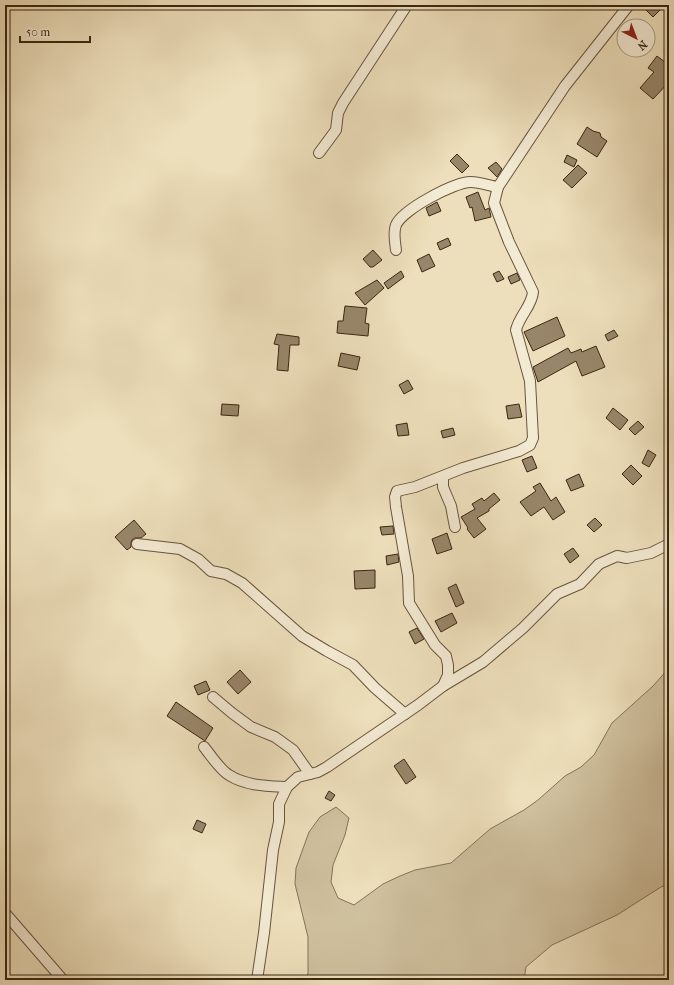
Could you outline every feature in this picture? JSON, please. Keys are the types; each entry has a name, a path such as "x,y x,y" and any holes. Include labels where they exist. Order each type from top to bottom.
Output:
{"street":[{"path":"319,153 336,130 338,113 343,103 407,5"},
{"path":"443,686 448,675 446,656 435,645 409,603 408,576 395,497 397,491 401,489 415,487 463,468 519,451 530,445 533,438 530,381 516,330 518,322 533,300 533,292 509,242 494,204 498,187 565,86 629,5"},
{"path":"396,250 395,227 399,220 411,209 440,192 458,184 471,182 498,187"},
{"path":"443,477 443,487 451,506 455,527"},
{"path":"137,544 180,549 198,559 211,571 226,574 242,583 302,636 327,652 353,665 375,688 405,714"},
{"path":"256,980 264,933 273,850 279,822 279,804 287,787 298,777 318,772 327,767 405,714 443,686 483,662 523,628 557,594 580,584 599,564 617,556 627,558 651,553 669,544"},
{"path":"213,697 251,727 275,737 293,750 310,774"},
{"path":"204,746 228,775 247,783 287,787"},
{"path":"5,913 63,980"}],"shaded area":[{"path":"669,668 669,884 661,887 617,915 552,945 526,967 524,980 306,980 308,973 308,937 295,884 296,868 309,832 320,817 336,807 349,818 345,835 333,865 331,882 338,898 354,905 383,884 400,876 415,870 451,863 490,829 524,810 538,800 565,776 581,767 594,755 612,723 653,686"}],"building":[{"path":"641,5 665,5 653,17"},
{"path":"657,56 669,65 669,82 653,99 640,88 654,72 648,68"},
{"path":"587,127 600,133 601,137 607,141 597,157 577,144"},
{"path":"457,154 469,166 462,173 450,161"},
{"path":"567,155 577,160 574,167 564,162"},
{"path":"496,162 502,169 497,177 488,168"},
{"path":"578,165 587,173 572,188 563,180"},
{"path":"478,192 485,210 489,208 491,217 475,221 472,207 470,208 466,197"},
{"path":"437,202 441,211 429,216 426,208"},
{"path":"448,238 451,245 440,250 437,243"},
{"path":"373,250 382,260 373,267 370,267 363,259"},
{"path":"429,254 435,266 422,272 417,260"},
{"path":"401,271 404,277 388,289 384,283"},
{"path":"499,271 504,279 497,282 493,274"},
{"path":"517,273 520,280 511,284 508,277"},
{"path":"377,280 384,288 365,305 355,293"},
{"path":"345,306 367,308 365,323 369,324 368,336 337,333 338,321 343,321"},
{"path":"557,317 565,336 533,351 524,332"},
{"path":"614,330 618,336 608,341 605,335"},
{"path":"277,334 299,337 299,345 290,345 288,371 277,370 279,345 274,344"},
{"path":"596,346 605,367 582,376 576,361 538,382 533,367 568,348 571,353 581,349 582,352"},
{"path":"341,353 360,357 357,370 338,366"},
{"path":"408,380 413,389 404,394 399,385"},
{"path":"222,404 239,405 238,416 221,415"},
{"path":"519,404 522,417 508,419 506,406"},
{"path":"613,408 628,420 620,430 606,418"},
{"path":"638,421 644,427 635,435 629,429"},
{"path":"407,423 409,435 398,436 396,425"},
{"path":"453,428 455,435 443,438 441,431"},
{"path":"648,450 656,455 649,467 642,463"},
{"path":"532,456 537,468 527,472 522,460"},
{"path":"631,465 642,476 633,485 622,474"},
{"path":"579,474 584,486 571,491 566,480"},
{"path":"540,483 551,501 556,497 565,512 553,520 544,507 531,516 520,502 536,491 533,487"},
{"path":"494,493 500,500 489,509 489,511 477,518 486,529 474,538 467,529 468,528 461,517 475,509 472,504 482,498 484,501"},
{"path":"595,518 602,525 594,532 587,525"},
{"path":"134,520 146,534 141,538 135,538 132,540 131,547 127,550 115,537"},
{"path":"393,526 394,534 382,535 380,527"},
{"path":"447,533 452,549 437,554 432,539"},
{"path":"573,548 579,556 570,563 564,554"},
{"path":"398,554 399,562 387,565 386,556"},
{"path":"375,570 375,588 355,589 354,571"},
{"path":"456,584 464,603 456,607 448,588"},
{"path":"452,613 457,623 441,632 435,621"},
{"path":"417,628 424,639 415,644 409,632"},
{"path":"240,670 251,682 238,694 227,682"},
{"path":"206,681 210,690 198,695 194,686"},
{"path":"176,702 213,728 205,741 167,716"},
{"path":"404,759 416,777 406,784 394,766"},
{"path":"329,791 335,795 331,801 325,798"},
{"path":"197,820 206,824 202,833 193,829"}]}
